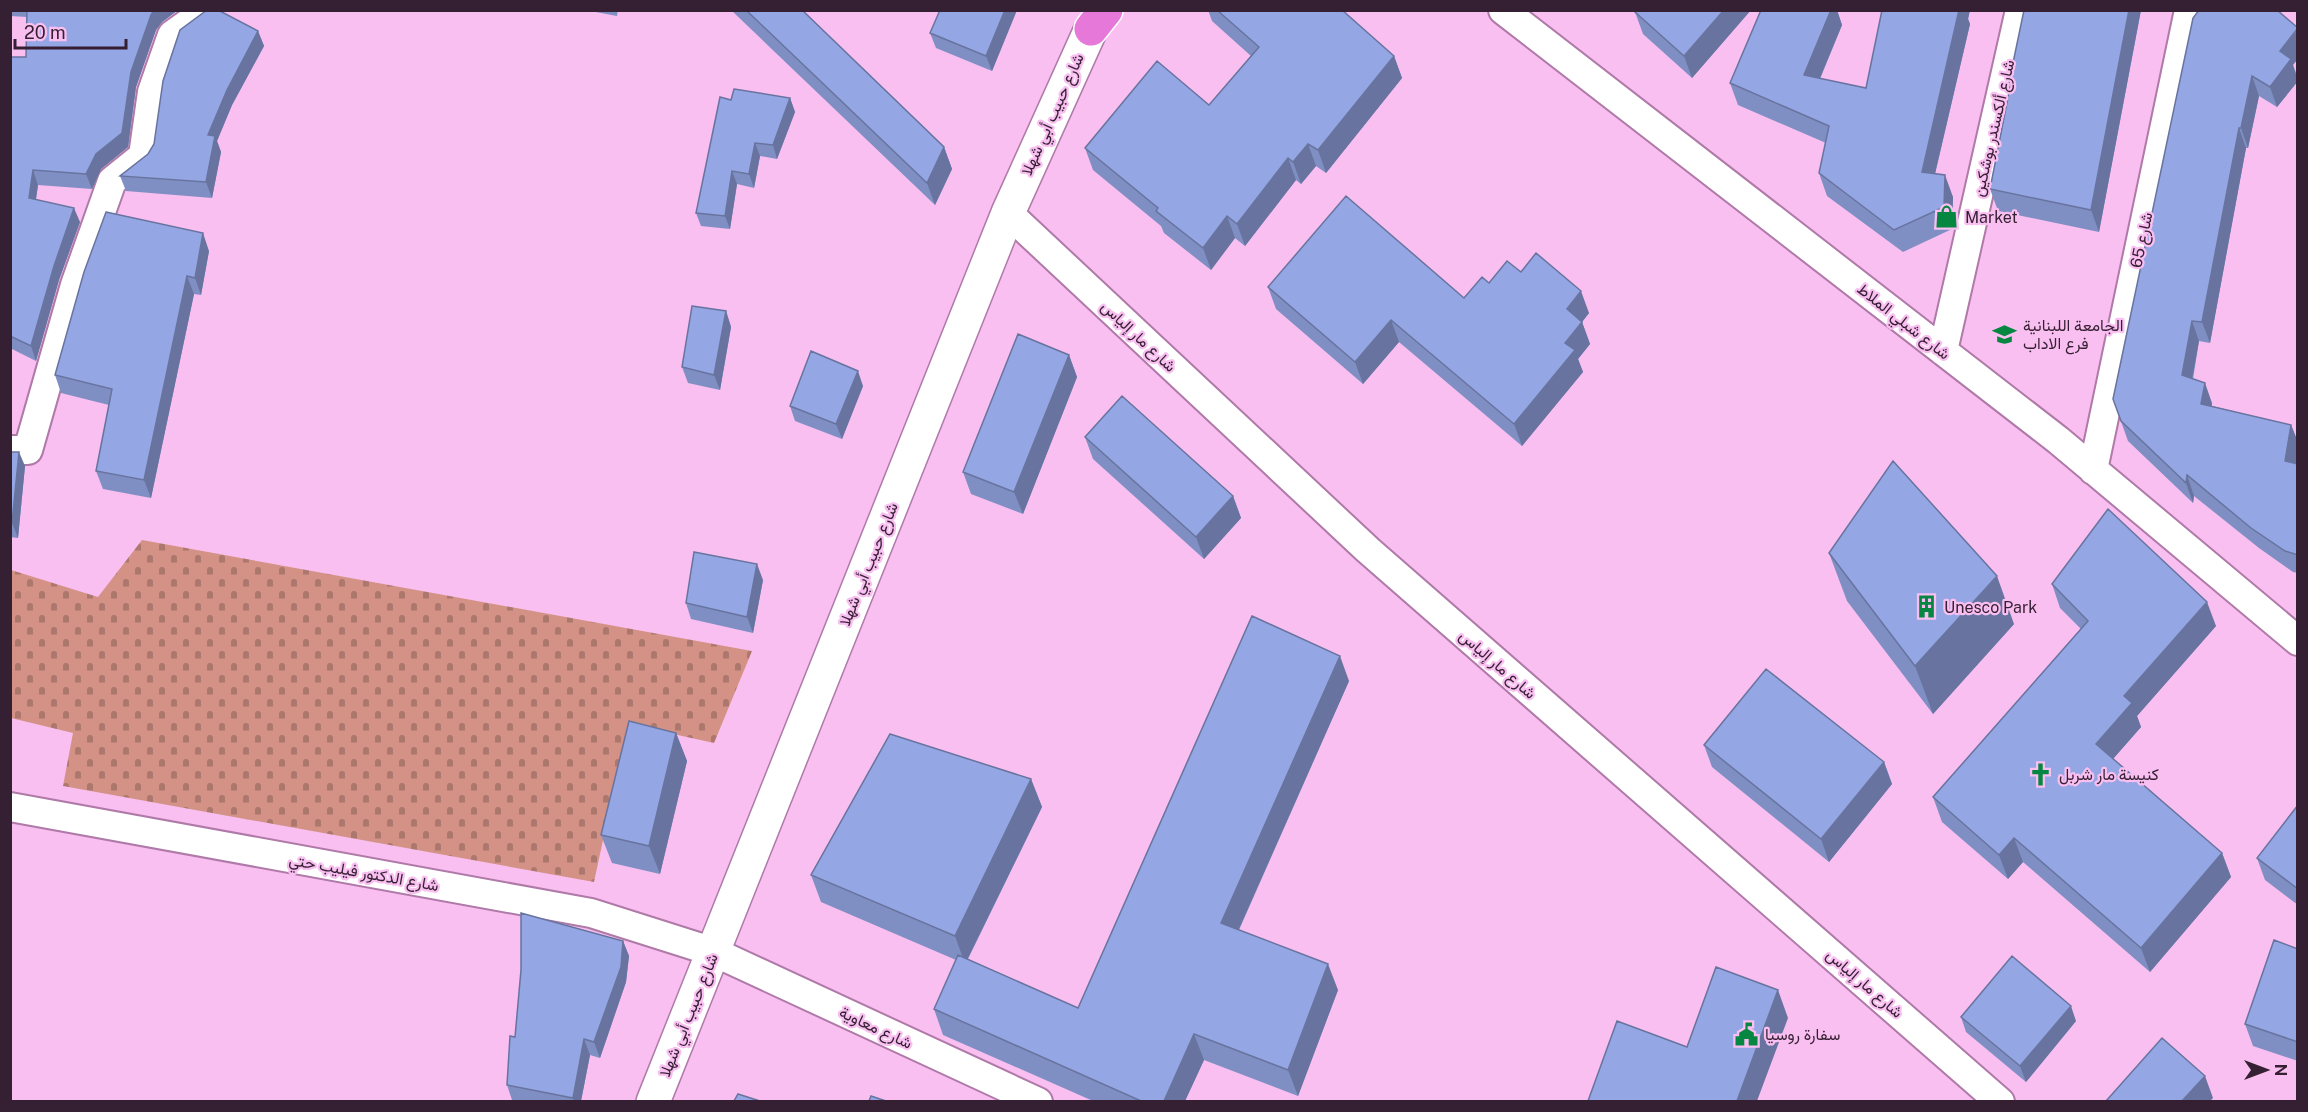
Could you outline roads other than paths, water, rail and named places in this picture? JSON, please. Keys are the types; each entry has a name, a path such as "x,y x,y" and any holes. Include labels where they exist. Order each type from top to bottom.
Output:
{"main road":[{"name":"شارع حبيب أبي شهلا","path":"653,1101 1008,213 1098,17"}],"street":[{"path":"10,450 28,450 75,285 112,181 143,156 152,92 167,23 207,10"},
{"name":"شارع شبلي الملاط","path":"1503,10 2093,470 2298,641"},
{"name":"شارع ألكسندر بوشكين","path":"1942,351 2020,10"},
{"name":"شارع 65","path":"2093,470 2189,10"},
{"name":"شارع مار إلياس","path":"1008,213 1368,550 2000,1101"},
{"name":"شارع الدكتور فيليب حتي","path":"10,807 591,913 714,952"},
{"name":"شارع معاوية","path":"714,952 1038,1101"}],"place":[{"name":"Market","path":"1947,217"},
{"name":"الجامعة اللبنانية فرع الاداب","path":"2005,334"},
{"name":"Unesco Park","path":"1926,607"},
{"name":"كنيسة مار شربل","path":"2041,774"},
{"name":"سفارة روسيا","path":"1747,1034"}]}
